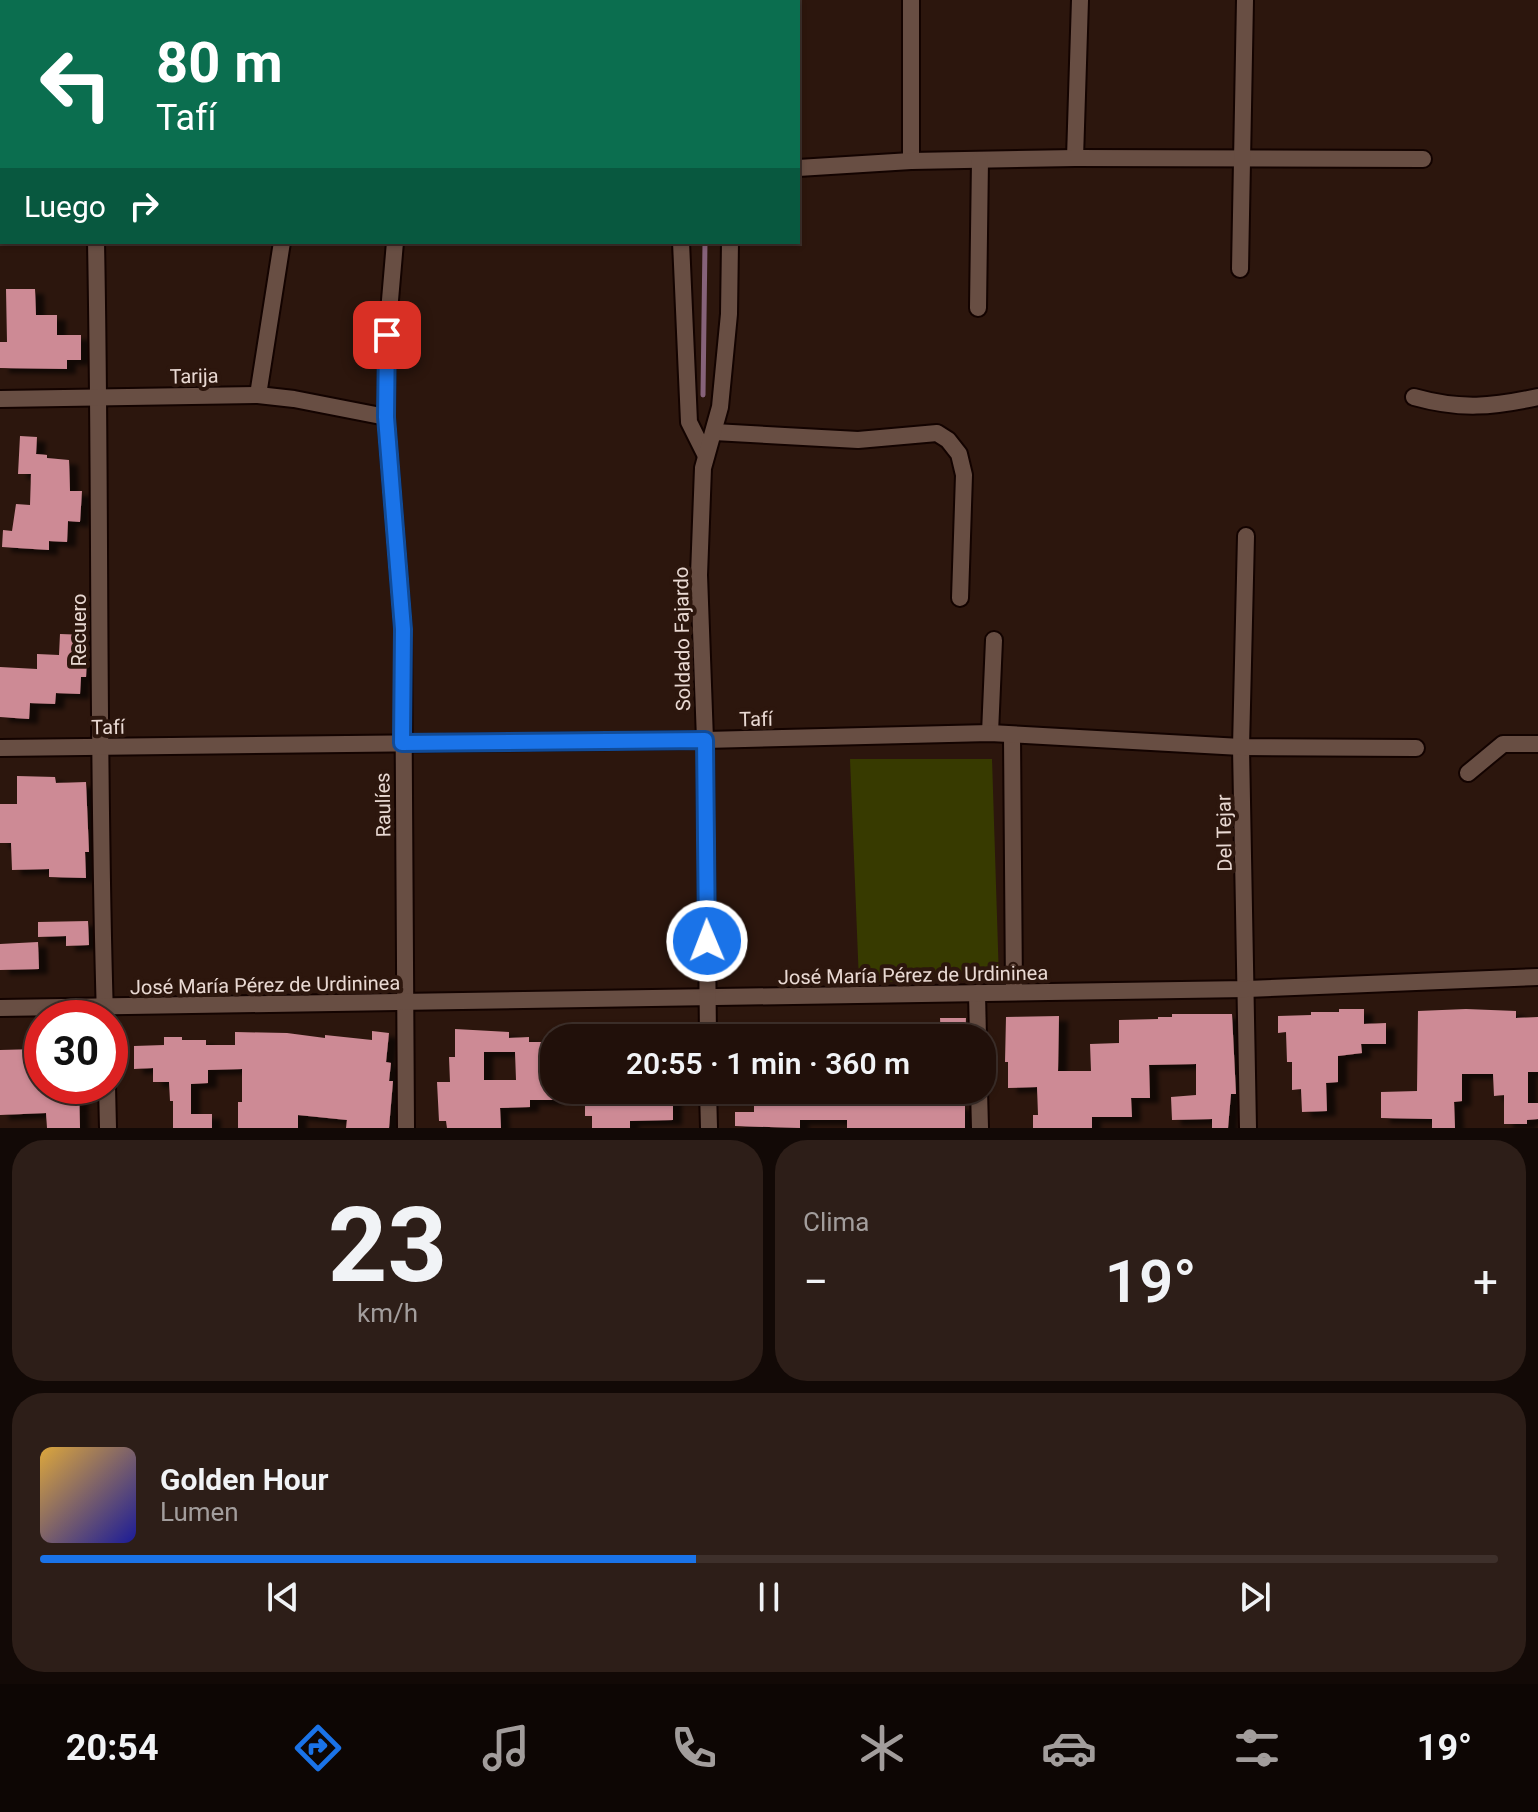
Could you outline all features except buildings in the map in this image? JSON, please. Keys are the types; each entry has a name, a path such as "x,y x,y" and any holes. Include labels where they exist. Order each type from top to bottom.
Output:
{"street":[{"path":"911,0 911,161"},
{"path":"1075,158 1080,0"},
{"path":"1240,269 1245,0"},
{"path":"800,168 911,161 1075,158 1423,159"},
{"path":"978,308 980,160"},
{"name":"Recuero","path":"96,244 98,748 105,1000"},
{"path":"258,395 282,244"},
{"name":"Raulíes","path":"395,244 387,335 386,417 403,629 406,1128"},
{"path":"681,244 689,422 706,456"},
{"name":"Soldado Fajardo","path":"708,1024 705,740 699,575 706,456 720,407 729,314 730,244"},
{"name":"Tarija","path":"0,399 258,395 386,417"},
{"path":"1414,397 1458,407 1496,406 1538,397"},
{"path":"714,432 858,440 937,433 948,440 959,454 964,475 960,598"},
{"name":"Del Tejar","path":"1246,536 1241,747 1248,1128"},
{"path":"990,733 994,640"},
{"name":"Tafí","path":"0,748 705,740 990,733 1241,747 1416,748"},
{"path":"1012,736 1014,992"},
{"path":"1468,773 1503,744 1538,744"},
{"name":"José María Pérez de Urdininea","path":"128,1012 406,1003 1247,989 1538,977"},
{"path":"977,993 978,1024"},
{"name":"José María Pérez de Urdininea","path":"0,1008 24,1009"},
{"path":"107,1104 108,1128"},
{"path":"708,1104 709,1128"},
{"path":"979,1104 980,1128"}],"shaded area":[{"path":"850,759 992,759 999,980 859,982"}],"waterway":[{"path":"703,395 705,244"}],"route":[{"path":"387,335 386,417 403,629 402,743 705,740 707,941"}]}
